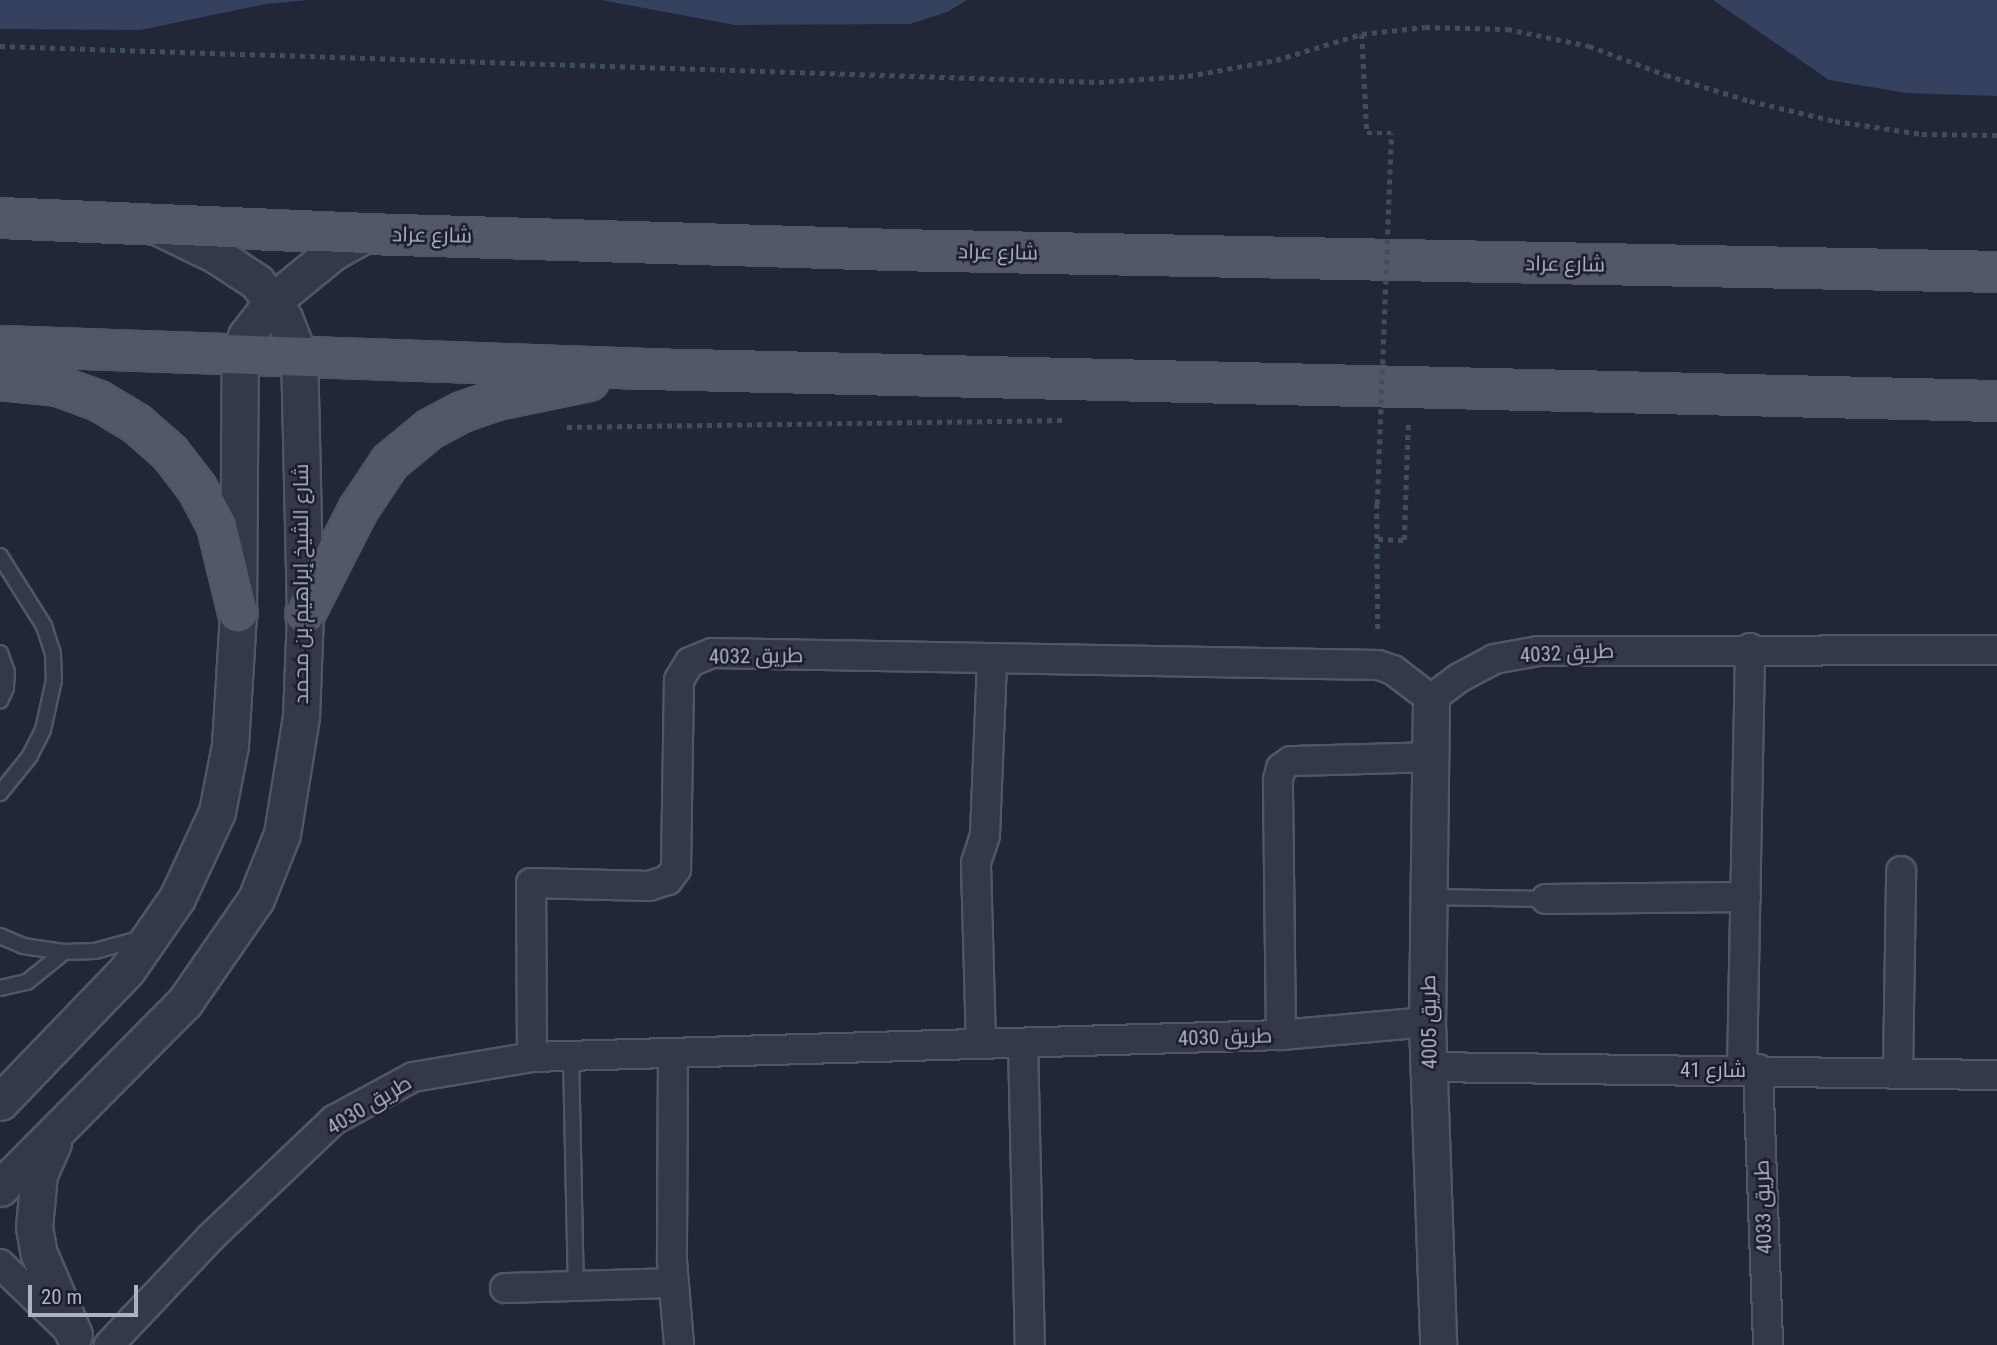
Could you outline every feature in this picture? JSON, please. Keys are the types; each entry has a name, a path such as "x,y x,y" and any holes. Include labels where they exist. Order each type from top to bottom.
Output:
{"main road":[{"name":"شارع عراد","path":"0,218 366,234 895,250 1997,272"},
{"path":"0,346 647,369 1997,401"},
{"path":"305,614 370,491 390,462 430,429 462,412 497,400 647,369"},
{"path":"0,380 58,386 99,401 137,424 170,453 197,488 217,526 238,613"}],"street":[{"name":"شارع الشيخ إبراهيم بن محمد","path":"0,1188 184,1003 256,899 282,834 301,717 305,614 299,356 273,301 257,282 238,267 156,226"},
{"path":"0,1102 127,970 177,898 217,812 230,746 238,613 240,355 246,336 273,301 332,252 366,234"},
{"name":"طريق 4032","path":"532,1056 531,883 649,886 668,880 676,869 679,680 690,662 712,653 1378,665 1393,670 1431,699 1459,678 1494,659 1538,651 1751,648 1997,650"},
{"name":"طريق 4033","path":"1751,648 1746,897 1750,1070 1768,1345"},
{"path":"981,1044 976,863 985,835 992,660"},
{"name":"طريق 4005","path":"1431,699 1427,1022 1438,1345"},
{"path":"1281,1035 1278,780 1281,768 1291,761 1431,757"},
{"path":"1898,1073 1901,871"},
{"path":"1546,899 1746,897"},
{"name":"طريق 4030","path":"109,1345 211,1237 334,1120 413,1077 532,1056 1281,1035 1427,1022"},
{"path":"1023,1043 1030,1345"},
{"path":"673,1053 672,1283 679,1345"},
{"name":"شارع 41","path":"1429,1067 1997,1075"},
{"path":"63,1126 49,1149 39,1174 34,1227 39,1254 79,1340"},
{"path":"0,1265 79,1340"},
{"path":"505,1288 672,1283"}],"lane":[{"path":"0,556 44,626 53,654 54,680 43,730 30,756 0,793"},
{"path":"0,653 7,673 6,688 0,701"},
{"path":"1429,897 1546,899"},
{"path":"0,936 23,946 64,952 95,951 125,945 153,933"},
{"path":"0,988 27,982 64,952"},
{"path":"571,1055 576,1286"}],"path":[{"path":"0,46 1099,82 1188,76 1276,60 1362,34 1425,27 1507,29 1589,46 1702,86 1835,121 1922,134 1997,135"},
{"path":"1362,34 1367,133 1391,133 1377,504 1378,665"},
{"path":"1378,539 1404,540 1409,415"}],"water":[{"path":"0,0 309,0 266,4 140,30 0,29"},
{"path":"601,0 967,0 947,12 910,24 735,25"},
{"path":"1713,0 1997,0 1997,96 1906,93 1829,80"}]}
